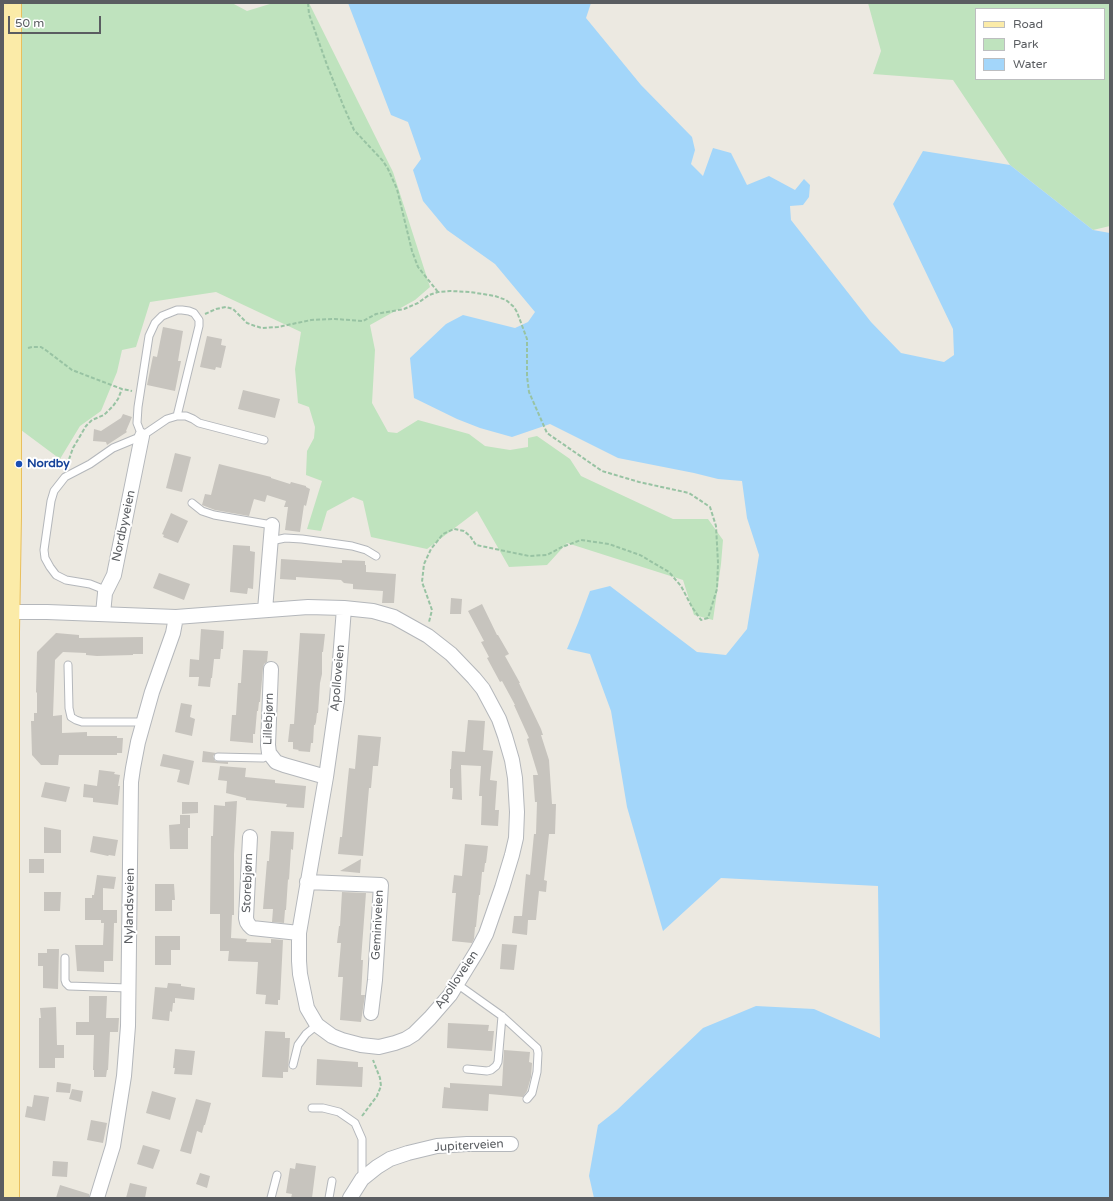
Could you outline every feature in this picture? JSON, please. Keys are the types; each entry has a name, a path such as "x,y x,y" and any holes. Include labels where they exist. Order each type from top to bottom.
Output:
{"main road":[{"path":"8,1198 9,612 6,455 9,352 10,3"}],"street":[{"name":"Nordbyveien","path":"103,614 105,593 114,576 142,436"},
{"path":"265,610 272,525"},
{"name":"Apolloveien","path":"9,612 176,617 308,607 344,608 368,610 385,614 421,632 440,644 465,668 483,689 499,719 505,736 512,760 515,778 516,838 510,862 486,934 457,984 450,995 414,1034 406,1039 386,1046 370,1047 352,1044 332,1036 317,1025 307,1008 302,988 299,961 299,933 326,777 337,700 344,608"},
{"name":"Nylandsveien","path":"97,1198 113,1146 122,1092 128,1026 131,782 136,754 152,692 173,633 176,617"},
{"name":"Lillebjørn","path":"271,669 268,753 276,762 326,777"},
{"name":"Storebjørn","path":"250,837 246,922 252,928 299,933"},
{"name":"Geminiveien","path":"307,882 381,885 375,980 371,1014"},
{"name":"Jupiterveien","path":"350,1198 362,1180 377,1167 390,1159 437,1146 511,1144"}],"lane":[{"path":"142,436 137,423 140,392 149,336 155,323 162,316 177,310 189,311 194,314 199,320 199,326 177,416"},
{"path":"105,593 100,588 95,586 66,580 56,575 45,558 44,550 51,501 54,491 65,478 90,464 113,448 142,436 167,419 177,416 186,416 199,423 264,440"},
{"path":"192,503 202,511 214,515 272,525"},
{"path":"271,541 285,538 302,539 352,546 366,550 376,556"},
{"path":"68,665 69,708 71,717 82,722 144,722"},
{"path":"218,757 263,758 270,756"},
{"path":"65,958 65,980 69,986 128,988"},
{"path":"457,984 502,1016 536,1048 538,1053 537,1072 532,1093 527,1099"},
{"path":"467,1069 488,1071 496,1066 498,1062 502,1016"},
{"path":"293,1065 298,1045 306,1034 317,1025"},
{"path":"312,1108 323,1108 339,1112 355,1123 362,1139 362,1180"},
{"path":"271,1198 278,1175"},
{"path":"328,1198 332,1181"}],"path":[{"path":"308,3 309,14 340,99 351,124 354,130 383,161 388,169 397,189 412,251 418,267 438,292"},
{"path":"197,317 216,309 226,307 233,309 248,323 262,328 278,327 312,320 334,319 363,321 376,314 404,309 418,303 429,295 438,292 470,292 495,296 506,300 514,307 527,339 529,392 547,433 602,471 639,482 688,493 710,507 716,526 718,563 717,589 708,618 701,620 681,586 669,572 640,555 609,544 581,540 562,547 547,555 529,556 476,545 470,536 464,531 454,528 443,534 431,549 424,564 422,582 432,610 428,623 421,632"},
{"path":"9,352 32,347 41,347 72,370 122,389 140,392"},
{"path":"65,478 70,456 80,434 92,420 104,415 113,406 122,389"},
{"path":"355,1123 377,1096 381,1086 380,1078 374,1064 370,1047"}],"green space":[{"path":"18,3 232,3 247,11 273,3 309,3 393,172 430,287 415,300 370,325 375,350 372,403 388,432 397,433 418,420 469,434 485,446 510,450 528,447 528,438 537,436 570,459 581,476 673,519 708,519 723,540 713,620 694,615 683,580 567,543 547,565 509,567 477,511 427,549 371,537 363,501 353,497 327,511 321,531 307,529 322,481 306,475 307,451 314,438 315,427 309,407 298,403 295,369 301,332 216,292 150,302 136,347 122,350 117,372 101,411 80,426 60,459 21,430 17,402"},
{"path":"868,3 1110,3 1110,226 1093,230 1010,165 953,80 873,74 881,51"}],"water":[{"path":"348,3 591,3 586,18 641,85 692,137 695,150 691,164 703,176 713,148 731,153 747,185 769,176 795,190 804,179 810,185 809,197 803,205 790,206 791,220 871,322 901,353 944,362 954,355 953,329 893,204 923,151 1010,165 1093,230 1110,233 1110,1198 594,1198 589,1176 598,1125 617,1110 703,1028 756,1006 814,1009 880,1038 878,886 721,878 663,931 627,807 611,711 590,654 567,649 590,591 610,586 697,652 726,655 747,629 759,555 747,518 742,481 718,479 618,458 550,424 512,437 480,428 457,419 414,398 410,358 446,324 463,315 515,328 528,322 535,312 495,264 447,230 423,201 413,170 421,159 408,122 391,115"}],"building":[{"path":"163,327 183,331 178,361 181,361 175,391 147,385 153,356 157,357"},
{"path":"207,336 222,339 221,345 226,346 221,368 216,367 215,370 200,367"},
{"path":"243,390 280,399 275,418 238,409"},
{"path":"123,414 132,417 126,431 127,432 107,445 106,442 93,441 94,429 101,431 121,418"},
{"path":"175,453 191,457 182,492 166,488"},
{"path":"219,464 271,477 290,484 291,482 306,486 310,489 306,506 304,505 300,532 285,530 288,507 284,507 286,501 267,495 265,502 254,499 249,516 215,510 202,505 205,494 211,495"},
{"path":"171,513 188,521 178,543 163,537 164,535 162,534"},
{"path":"233,545 250,546 250,551 255,552 253,589 248,588 247,594 230,592"},
{"path":"281,559 342,563 342,560 365,561 366,572 396,574 394,603 382,603 383,591 353,589 353,584 344,583 341,580 296,577 296,580 280,579"},
{"path":"159,573 190,584 184,600 153,588"},
{"path":"451,598 462,599 461,614 450,614"},
{"path":"482,604 497,635 509,654 505,656 520,683 541,729 543,735 541,735 549,760 552,804 556,804 555,834 549,834 544,880 547,881 546,892 539,891 536,920 528,920 527,935 512,933 514,916 522,916 526,874 530,875 534,834 536,834 537,802 535,802 533,775 538,775 527,739 529,738 515,705 487,658 489,657 481,642 484,641 468,611"},
{"path":"201,629 224,631 223,649 221,649 220,659 214,659 210,687 198,686 199,677 189,677 190,659 199,660"},
{"path":"56,633 79,635 79,638 143,637 143,654 97,656 86,655 86,653 63,652 55,660 53,716 62,715 62,733 87,732 87,736 117,736 117,738 123,738 122,753 117,753 117,755 59,755 58,765 41,765 32,755 31,721 34,721 34,713 37,713 37,652"},
{"path":"300,633 325,634 322,652 322,674 318,713 314,725 313,743 311,743 310,752 293,749 293,742 288,742 290,724 294,724"},
{"path":"243,650 268,651 267,662 264,664 263,668 260,702 257,711 255,734 253,734 253,743 230,741 232,715 236,715 238,683 241,683"},
{"path":"181,703 192,705 190,717 195,719 192,736 175,732"},
{"path":"468,720 485,721 483,750 493,751 490,780 497,781 495,810 499,810 498,826 481,825 482,796 479,796 481,766 461,765 462,800 452,799 453,788 450,788 450,769 452,751 465,752"},
{"path":"358,735 381,737 378,766 373,766 371,788 369,788 363,856 338,854 340,837 342,837 349,768 355,769"},
{"path":"203,751 216,753 213,756 215,761 228,762 228,764 202,762"},
{"path":"163,754 194,761 189,785 177,782 180,770 160,766"},
{"path":"220,766 246,768 245,777 275,780 275,783 306,786 304,808 286,807 287,804 246,800 246,798 226,793 227,781 218,780"},
{"path":"99,770 115,772 114,774 120,775 118,786 120,786 118,805 93,802 93,798 83,797 84,784 97,786"},
{"path":"45,782 70,787 66,802 41,797"},
{"path":"237,801 234,854 234,915 232,915 231,938 247,939 246,942 271,943 271,939 283,940 280,1000 278,1000 278,1005 265,1004 266,995 256,994 258,962 228,961 229,951 220,951 220,914 210,914 211,836 213,836 214,805 225,806 225,802"},
{"path":"182,802 198,802 198,813 182,814"},
{"path":"180,815 190,815 190,828 188,828 188,849 170,849 169,825 180,824"},
{"path":"44,827 61,830 61,853 44,853"},
{"path":"271,831 294,832 284,923 272,922 273,909 263,909"},
{"path":"93,836 118,840 115,856 90,852"},
{"path":"465,844 488,846 484,872 482,872 476,927 472,943 452,941 456,893 452,893 454,875 462,876"},
{"path":"29,859 44,859 44,873 29,873"},
{"path":"361,859 360,873 340,871"},
{"path":"97,875 116,877 114,889 103,888 103,910 117,910 117,923 114,923 113,961 104,961 104,972 77,971 75,945 103,945 104,923 101,923 101,920 85,920 85,898 92,898 92,895 94,895"},
{"path":"155,884 174,884 175,900 172,900 172,911 155,911"},
{"path":"44,892 61,892 60,911 44,911"},
{"path":"342,892 366,893 361,960 363,960 361,995 365,995 361,1022 340,1020 343,977 338,977 341,943 337,943 340,926"},
{"path":"155,936 180,936 180,950 171,950 171,965 155,965"},
{"path":"502,944 517,945 514,970 500,969"},
{"path":"47,949 59,949 58,989 43,988 43,966 38,966 38,953 47,953"},
{"path":"168,983 181,984 181,986 195,988 194,1000 175,998 172,1012 170,1011 169,1021 152,1019 155,987 167,988"},
{"path":"89,996 107,996 106,1018 119,1018 118,1032 110,1032 108,1070 106,1077 94,1077 94,1035 76,1035 76,1022 89,1022"},
{"path":"56,1007 57,1045 64,1045 64,1058 55,1058 55,1068 39,1068 40,1008"},
{"path":"448,1023 489,1025 488,1031 494,1031 492,1051 447,1048"},
{"path":"265,1031 285,1032 285,1038 290,1038 288,1072 283,1072 283,1078 262,1077"},
{"path":"175,1049 195,1051 192,1075 174,1074 175,1068 173,1068"},
{"path":"504,1050 530,1052 529,1062 532,1063 531,1077 527,1091 523,1097 489,1094 488,1111 442,1108 444,1087 450,1088 450,1083 502,1086"},
{"path":"317,1059 358,1062 358,1067 363,1067 362,1087 316,1085"},
{"path":"57,1082 71,1084 70,1093 56,1092"},
{"path":"72,1089 83,1091 81,1102 69,1099"},
{"path":"152,1091 176,1098 170,1120 146,1113"},
{"path":"34,1095 49,1097 45,1121 25,1117 27,1106 32,1107"},
{"path":"196,1099 211,1103 202,1133 197,1131 191,1154 180,1151"},
{"path":"91,1120 107,1123 103,1143 87,1140"},
{"path":"143,1145 160,1150 153,1169 137,1164"},
{"path":"53,1161 68,1162 67,1177 52,1176"},
{"path":"296,1163 316,1166 312,1198 291,1198 292,1194 286,1193 290,1168 295,1169"},
{"path":"200,1173 210,1176 207,1188 196,1184"},
{"path":"130,1183 147,1187 145,1198 126,1198"},
{"path":"60,1185 89,1194 89,1198 56,1198"}],"place":[{"name":"Nordby","path":"19,464"}]}
